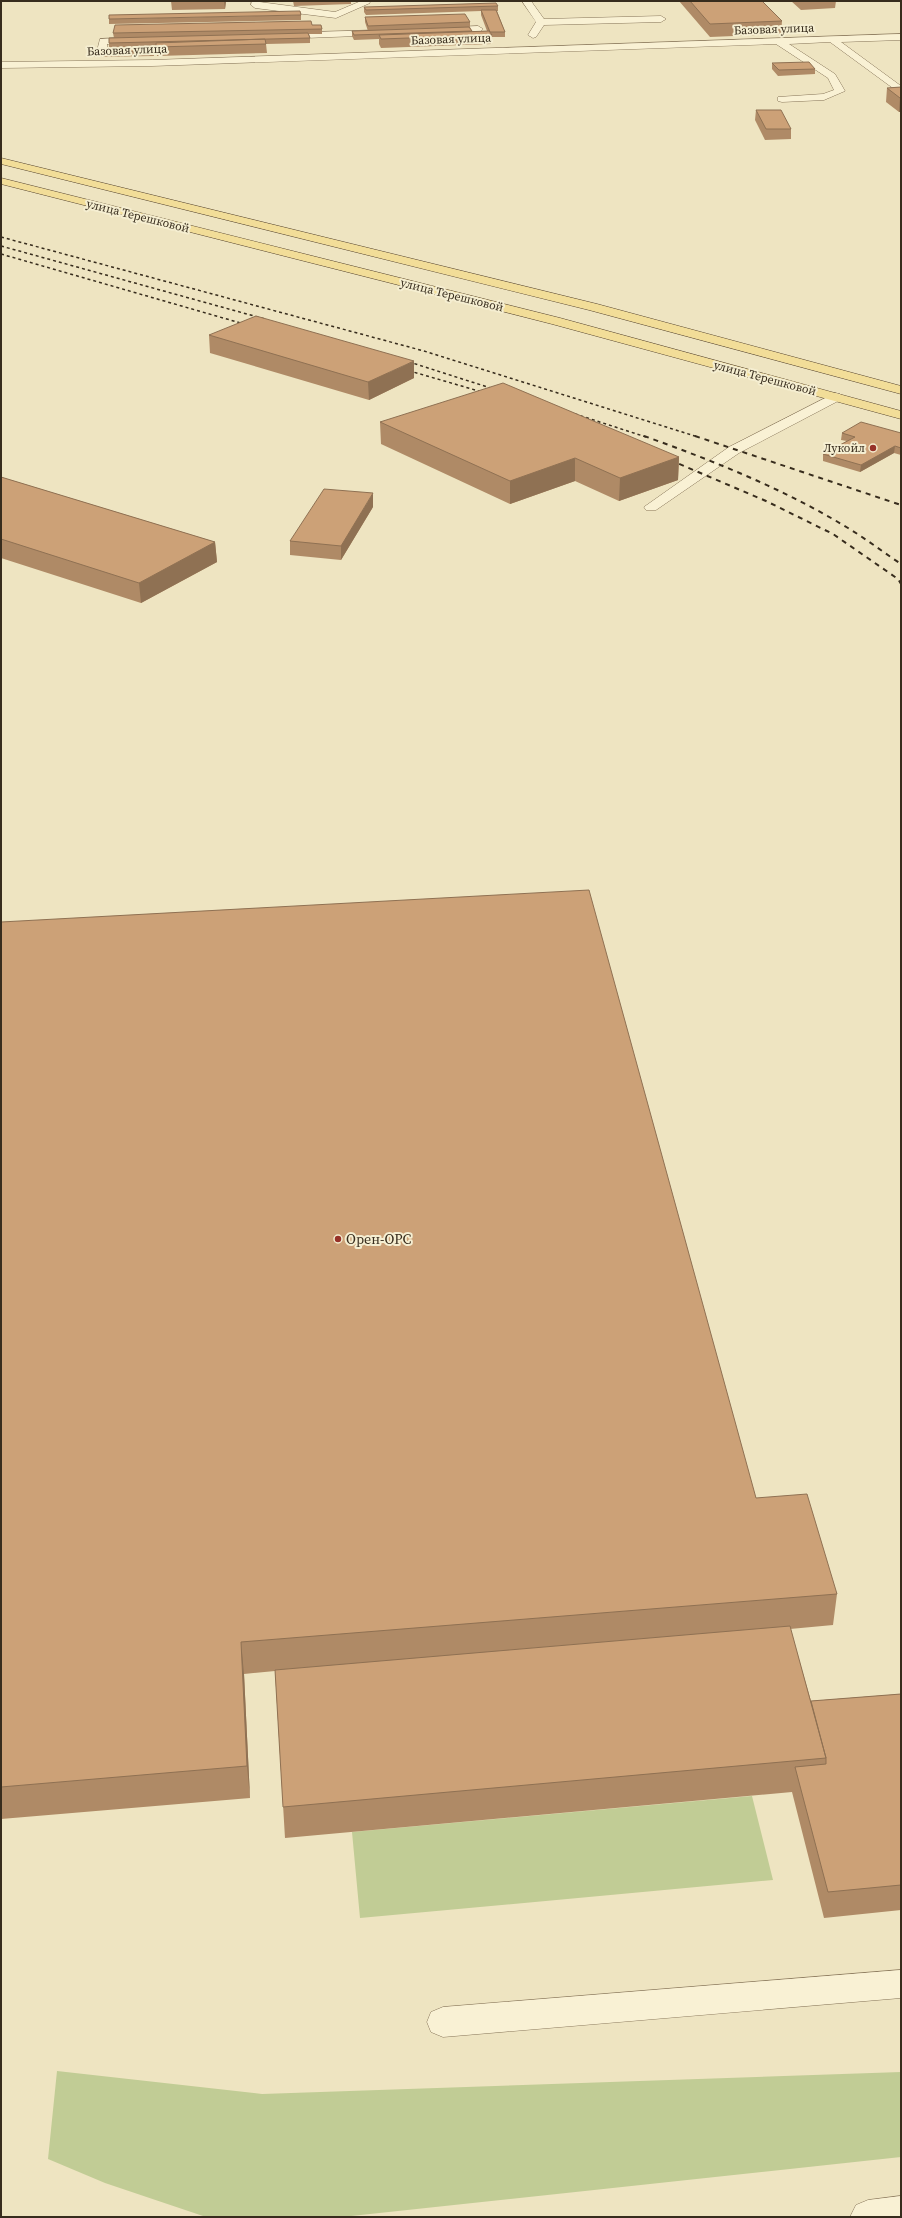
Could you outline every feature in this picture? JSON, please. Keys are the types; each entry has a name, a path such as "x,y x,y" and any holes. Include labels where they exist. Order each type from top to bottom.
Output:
{"main road":[{"name":"улица Терешковой","path":"1,161 593,307 901,390"},
{"name":"улица Терешковой","path":"1,182 556,321 901,415"},
{"path":"835,397 866,380"}],"street":[{"path":"256,1 255,5 336,14 366,3 365,1"},
{"path":"526,1 541,22"},
{"path":"336,14 338,41"},
{"path":"541,22 661,19"},
{"path":"539,49 531,38 541,22"},
{"path":"316,25 338,41"},
{"path":"431,31 476,26 482,38 454,39"},
{"path":"268,37 338,41 392,32"},
{"name":"Базовая улица","path":"1,65 129,63 338,41 539,49 901,37"},
{"path":"142,50 102,51 102,41 150,40"},
{"path":"833,40 901,91"},
{"path":"778,41 832,76 840,91 824,97 782,100"},
{"path":"651,507 734,450 835,397"},
{"path":"443,2022 901,1984"},
{"path":"868,2217 901,2213"}],"green space":[{"path":"752,1796 773,1880 360,1918 352,1832"},
{"path":"57,2071 262,2094 901,2072 901,2157 342,2217 206,2217 105,2183 48,2159"}],"building":[{"path":"690,1 762,1 782,21 710,24"},
{"path":"496,3 498,6 366,10 364,7"},
{"path":"481,10 496,10 505,32 490,32"},
{"path":"300,11 301,15 109,19 109,15"},
{"path":"465,14 470,22 368,26 365,17"},
{"path":"311,21 312,25 321,25 322,29 113,33 115,25"},
{"path":"469,27 472,31 354,35 352,31"},
{"path":"489,31 492,35 381,39 379,35"},
{"path":"308,33 310,38 109,43 109,38"},
{"path":"265,39 266,44 156,47 156,43"},
{"path":"153,48 153,51 93,52 93,49"},
{"path":"809,62 815,69 779,70 772,63"},
{"path":"901,87 901,98 887,88"},
{"path":"756,110 781,110 791,129 766,129"},
{"path":"256,316 414,361 368,382 209,335"},
{"path":"503,383 679,457 620,478 575,458 510,481 380,422"},
{"name":"Лукойл","path":"861,422 901,433 901,448 895,446 861,465 823,454 855,437 842,433"},
{"path":"1,477 215,542 139,583 1,539"},
{"path":"324,489 373,493 341,546 290,541"},
{"name":"Орен-ОРС","path":"589,890 756,1498 807,1494 837,1594 241,1642 247,1766 1,1787 1,922"},
{"path":"790,1626 826,1758 283,1807 275,1670"},
{"path":"901,1694 901,1885 828,1892 795,1767 826,1764 826,1758 811,1701"}],"railway":[{"path":"1,237 424,351 698,437"},
{"path":"1,246 265,319"},
{"path":"1,254 251,326"},
{"path":"403,360 500,391"},
{"path":"403,369 489,394"},
{"path":"569,412 646,437"},
{"path":"644,436 696,455 774,488 848,528 901,564"},
{"path":"698,437 901,505"},
{"path":"670,460 766,501 833,534 898,579 901,584"}],"place":[{"name":"Лукойл","path":"873,448"},
{"name":"Орен-ОРС","path":"338,1239"}]}
